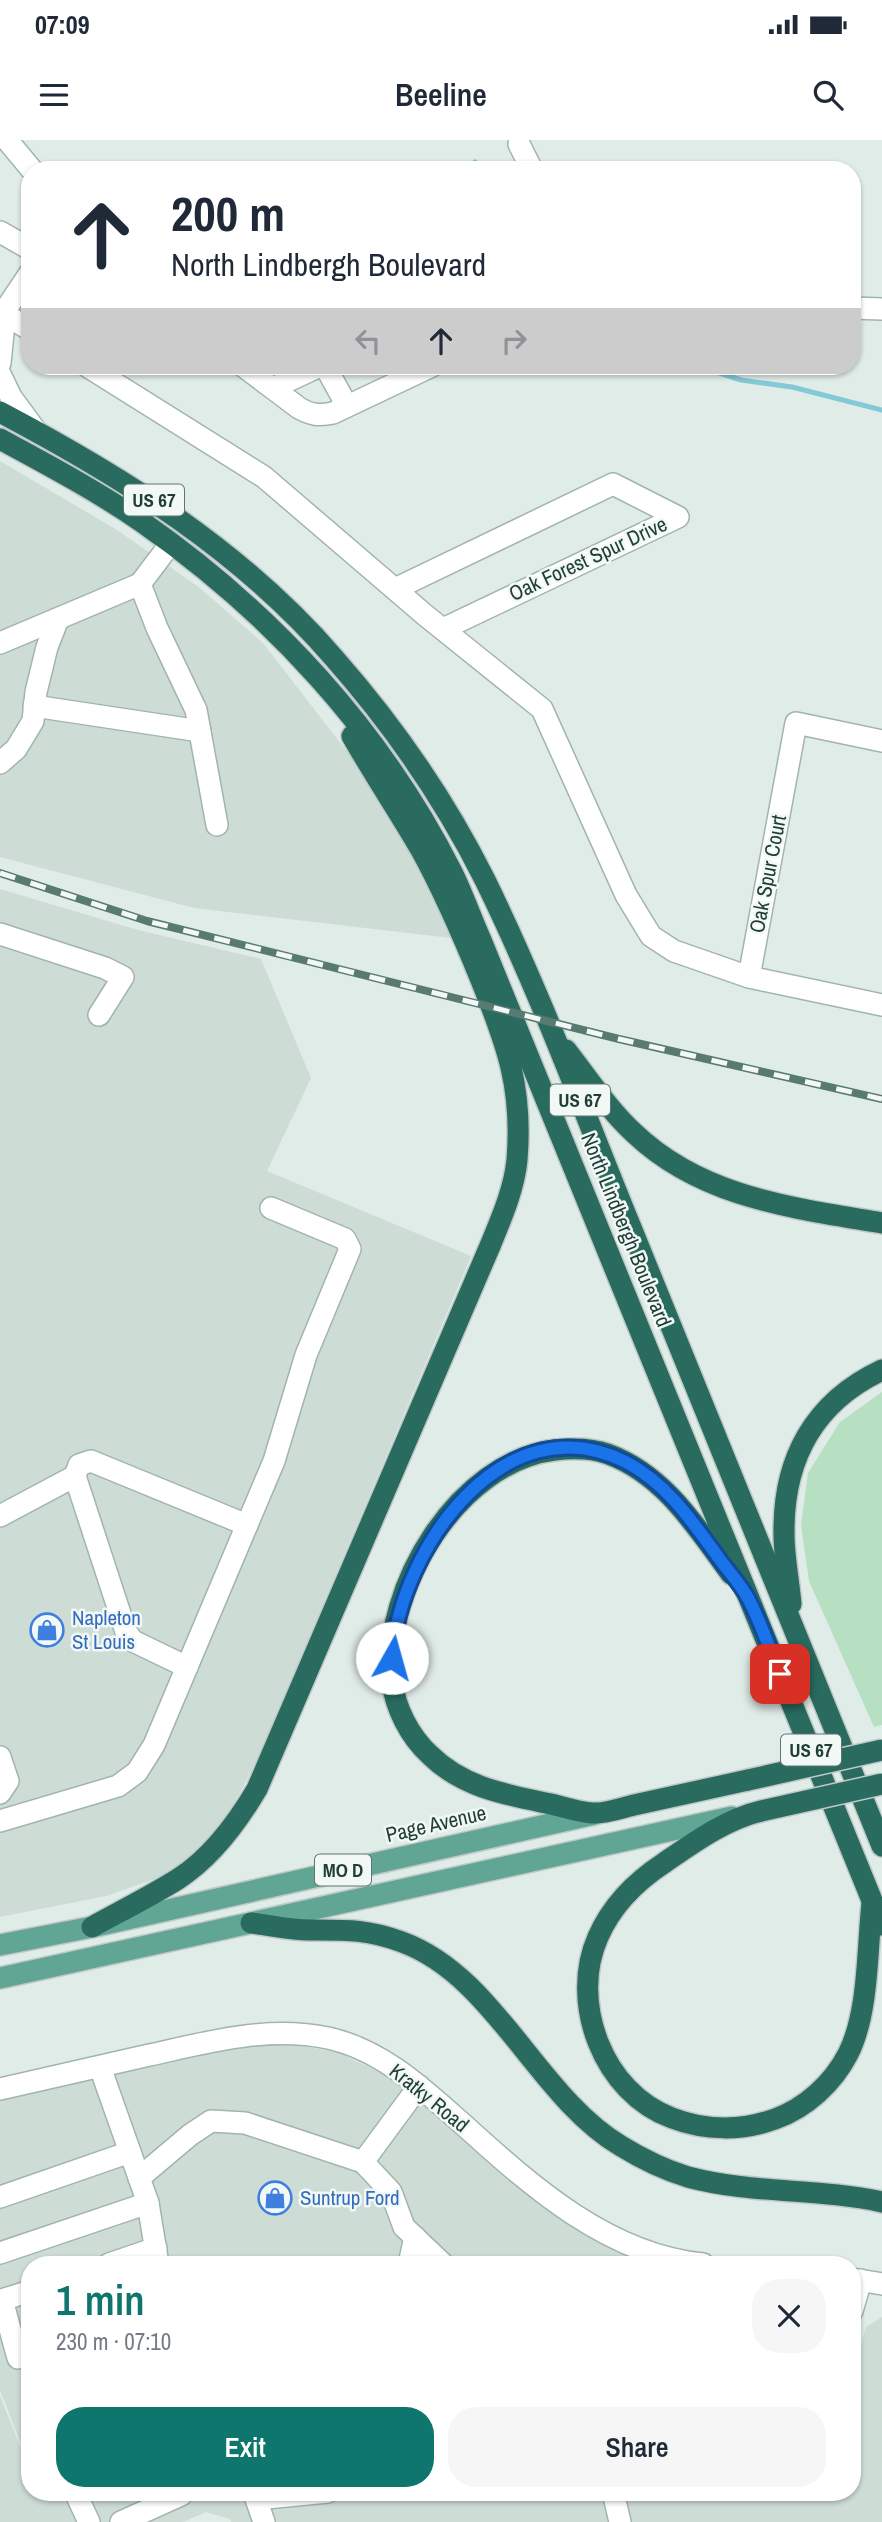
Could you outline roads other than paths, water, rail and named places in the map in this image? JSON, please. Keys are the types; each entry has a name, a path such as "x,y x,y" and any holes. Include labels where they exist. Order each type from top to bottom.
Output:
{"highway":[{"name":"North Lindbergh Boulevard","path":"0,412 95,463 153,500 208,540 260,583 332,655 376,708 453,821 484,877 553,1035 882,1846"},
{"name":"North Lindbergh Boulevard","path":"0,439 85,486 171,543 248,605 323,682 365,734 404,790 452,874 882,1925"},
{"path":"92,1927 180,1878 198,1863 228,1832 257,1789 490,1246 511,1189 517,1163 515,1080 499,1024 444,894 323,682"},
{"path":"553,1035 634,1133 653,1150 692,1175 757,1200 882,1223"},
{"path":"794,1630 784,1538 784,1513 793,1467 800,1447 826,1408 862,1379 882,1370"},
{"path":"595,1814 510,1796 463,1779 429,1755 405,1722 392,1681 393,1638 418,1564 443,1522 475,1486 506,1464 527,1456 557,1450 606,1453 627,1463 663,1488 681,1507 749,1598"},
{"name":"Page Avenue","path":"595,1814 882,1749"},
{"name":"MO D","path":"751,1813 882,1784"},
{"path":"751,1813 676,1854 630,1889 618,1903 597,1938 588,1977 590,2019 607,2060 633,2094 649,2106 670,2118 692,2124 735,2128 759,2125 786,2115 820,2090 834,2076 849,2053 856,2034 866,1986 872,1901"},
{"path":"251,1923 308,1930 356,1930 383,1936 426,1953 445,1965 470,1988 557,2088 600,2132 620,2146 664,2169 689,2177 720,2182 838,2194 882,2202"}],"main road":[{"name":"MO D","path":"0,1978 751,1813"},
{"name":"Page Avenue","path":"0,1945 92,1927 595,1814"}],"street":[{"path":"7,140 24,161"},
{"path":"519,144 528,161"},
{"path":"0,232 21,244"},
{"path":"0,363 2,316 21,287"},
{"path":"861,309 882,309"},
{"path":"2,316 21,326"},
{"path":"0,374 11,397 36,431"},
{"path":"101,375 264,477 542,709 626,895 651,936 674,951 749,977 882,1005"},
{"path":"255,375 309,414 320,416 333,413 413,375"},
{"path":"273,388 301,375"},
{"path":"330,375 346,406"},
{"name":"Oak Forest Spur Drive","path":"395,589 612,484 678,517 443,629"},
{"path":"0,643 140,584 171,543"},
{"path":"140,584 157,628 196,710 217,825"},
{"path":"0,763 16,749 33,721 47,647 58,619"},
{"path":"34,706 200,731"},
{"name":"Oak Spur Court","path":"749,977 796,723 882,741"},
{"path":"0,934 105,968 123,977 99,1015"},
{"path":"0,1821 118,1786 137,1772 154,1745 274,1461 306,1355 350,1249 345,1239 271,1208"},
{"path":"187,1667 133,1641 127,1632 75,1476 79,1465 91,1461 247,1525"},
{"path":"0,1516 75,1476"},
{"path":"0,1757 8,1781 0,1793"},
{"name":"Kratky Road","path":"0,2089 239,2035 302,2034 352,2045 392,2066 419,2086 498,2156 566,2211 634,2248 661,2256"},
{"path":"100,2067 148,2203 157,2256"},
{"path":"363,2162 419,2086"},
{"path":"139,2178 211,2121 246,2123 363,2162 391,2192 404,2227 435,2256"},
{"path":"0,2197 130,2152"},
{"path":"0,2253 148,2203"},
{"path":"411,2256 415,2237"},
{"path":"861,2280 882,2284"},
{"path":"21,2293 1,2296 18,2358 21,2357"},
{"path":"83,2501 89,2522"},
{"path":"121,2522 166,2501"},
{"path":"257,2501 264,2522"},
{"path":"615,2501 620,2522"}],"waterway":[{"path":"726,375 741,380 792,387 882,410"}],"railway":[{"path":"0,873 147,921 619,1039 882,1099"}],"place":[{"name":"Napleton St Louis","path":"47,1630"},
{"name":"Suntrup Ford","path":"275,2198"}]}
